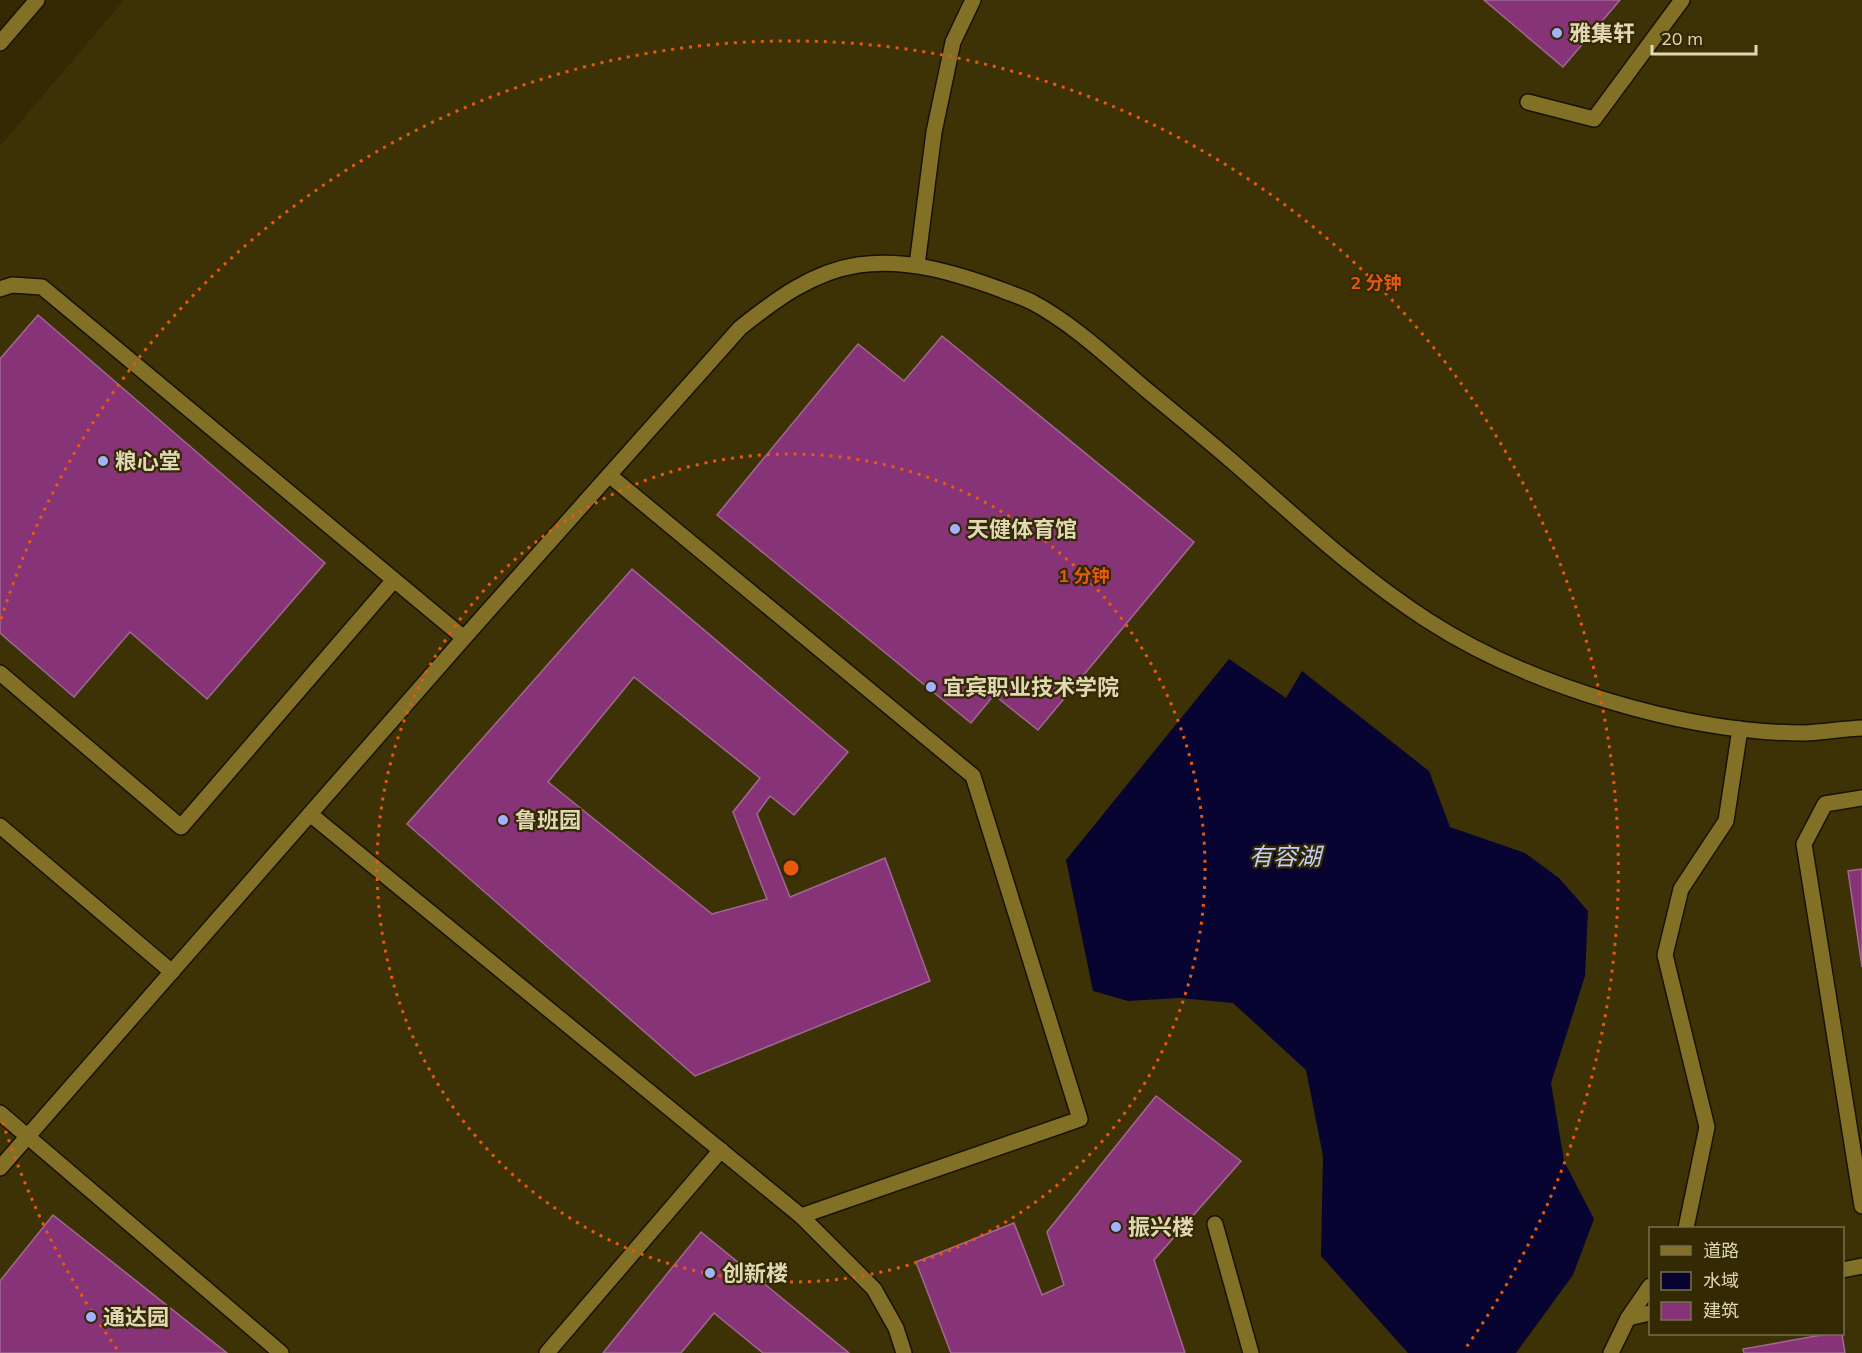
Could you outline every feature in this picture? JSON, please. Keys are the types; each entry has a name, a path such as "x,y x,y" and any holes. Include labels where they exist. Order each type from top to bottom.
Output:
{"street":[{"path":"0,43 37,0"},
{"path":"917,265 934,132 953,42 973,0"},
{"path":"1528,102 1594,118 1682,0"},
{"path":"0,1168 464,638 740,328 774,301 812,278 858,265 917,265 979,281 1030,301 1074,328 1232,461 1343,560 1428,621 1506,665 1586,693 1666,717 1740,729 1805,733 1862,728"},
{"path":"0,289 12,285 42,287 464,638"},
{"path":"609,475 973,776 1080,1119 801,1216"},
{"path":"0,673 181,826 394,580"},
{"path":"1686,1227 1707,1127 1665,955 1682,889 1726,821 1740,729"},
{"path":"1862,798 1825,804 1804,844 1862,1206"},
{"path":"310,814 801,1216 874,1289 896,1328 904,1353"},
{"path":"0,826 172,972"},
{"path":"0,1113 281,1353"},
{"path":"547,1353 721,1150"},
{"path":"1215,1224 1251,1353"},
{"path":"1844,1270 1862,1266"},
{"path":"1611,1353 1628,1318 1649,1287"},
{"path":"1628,1318 1649,1313"}],"shaded area":[{"name":"宜宾职业技术学院","path":"124,0 1862,0 1862,1353 0,1353 0,146"}],"water":[{"name":"有容湖","path":"1229,659 1286,698 1302,671 1429,771 1450,827 1525,853 1559,878 1588,911 1585,976 1551,1083 1564,1161 1594,1219 1573,1275 1516,1353 1408,1353 1321,1256 1323,1156 1306,1070 1233,1003 1180,998 1128,1001 1093,991 1066,860"}],"building":[{"name":"雅集轩","path":"1484,0 1620,0 1563,67"},
{"name":"粮心堂","path":"38,315 325,563 207,699 130,632 74,697 0,633 0,359"},
{"name":"天健体育馆","path":"942,336 1194,542 1038,730 994,695 971,723 717,515 858,344 904,381"},
{"name":"鲁班园","path":"632,569 848,752 794,815 770,796 757,814 790,897 885,858 930,981 695,1076 407,824","holes":["634,677 760,778 733,812 767,899 712,914 548,782"]},
{"path":"1862,869 1862,967 1848,871"},
{"name":"振兴楼","path":"1156,1096 1241,1161 1154,1260 1185,1353 951,1353 916,1262 1014,1223 1042,1295 1064,1285 1047,1232"},
{"name":"通达园","path":"53,1215 227,1353 0,1353 0,1281"},
{"name":"创新楼","path":"701,1232 849,1353 763,1353 714,1313 681,1353 603,1353"},
{"path":"1821,1335 1842,1335 1845,1353 1744,1353 1743,1349"}],"place":[{"name":"雅集轩","path":"1557,33"},
{"name":"粮心堂","path":"103,461"},
{"name":"天健体育馆","path":"955,529"},
{"name":"宜宾职业技术学院","path":"931,687"},
{"name":"鲁班园","path":"503,820"},
{"name":"振兴楼","path":"1116,1227"},
{"name":"创新楼","path":"710,1273"},
{"name":"通达园","path":"91,1317"}]}
